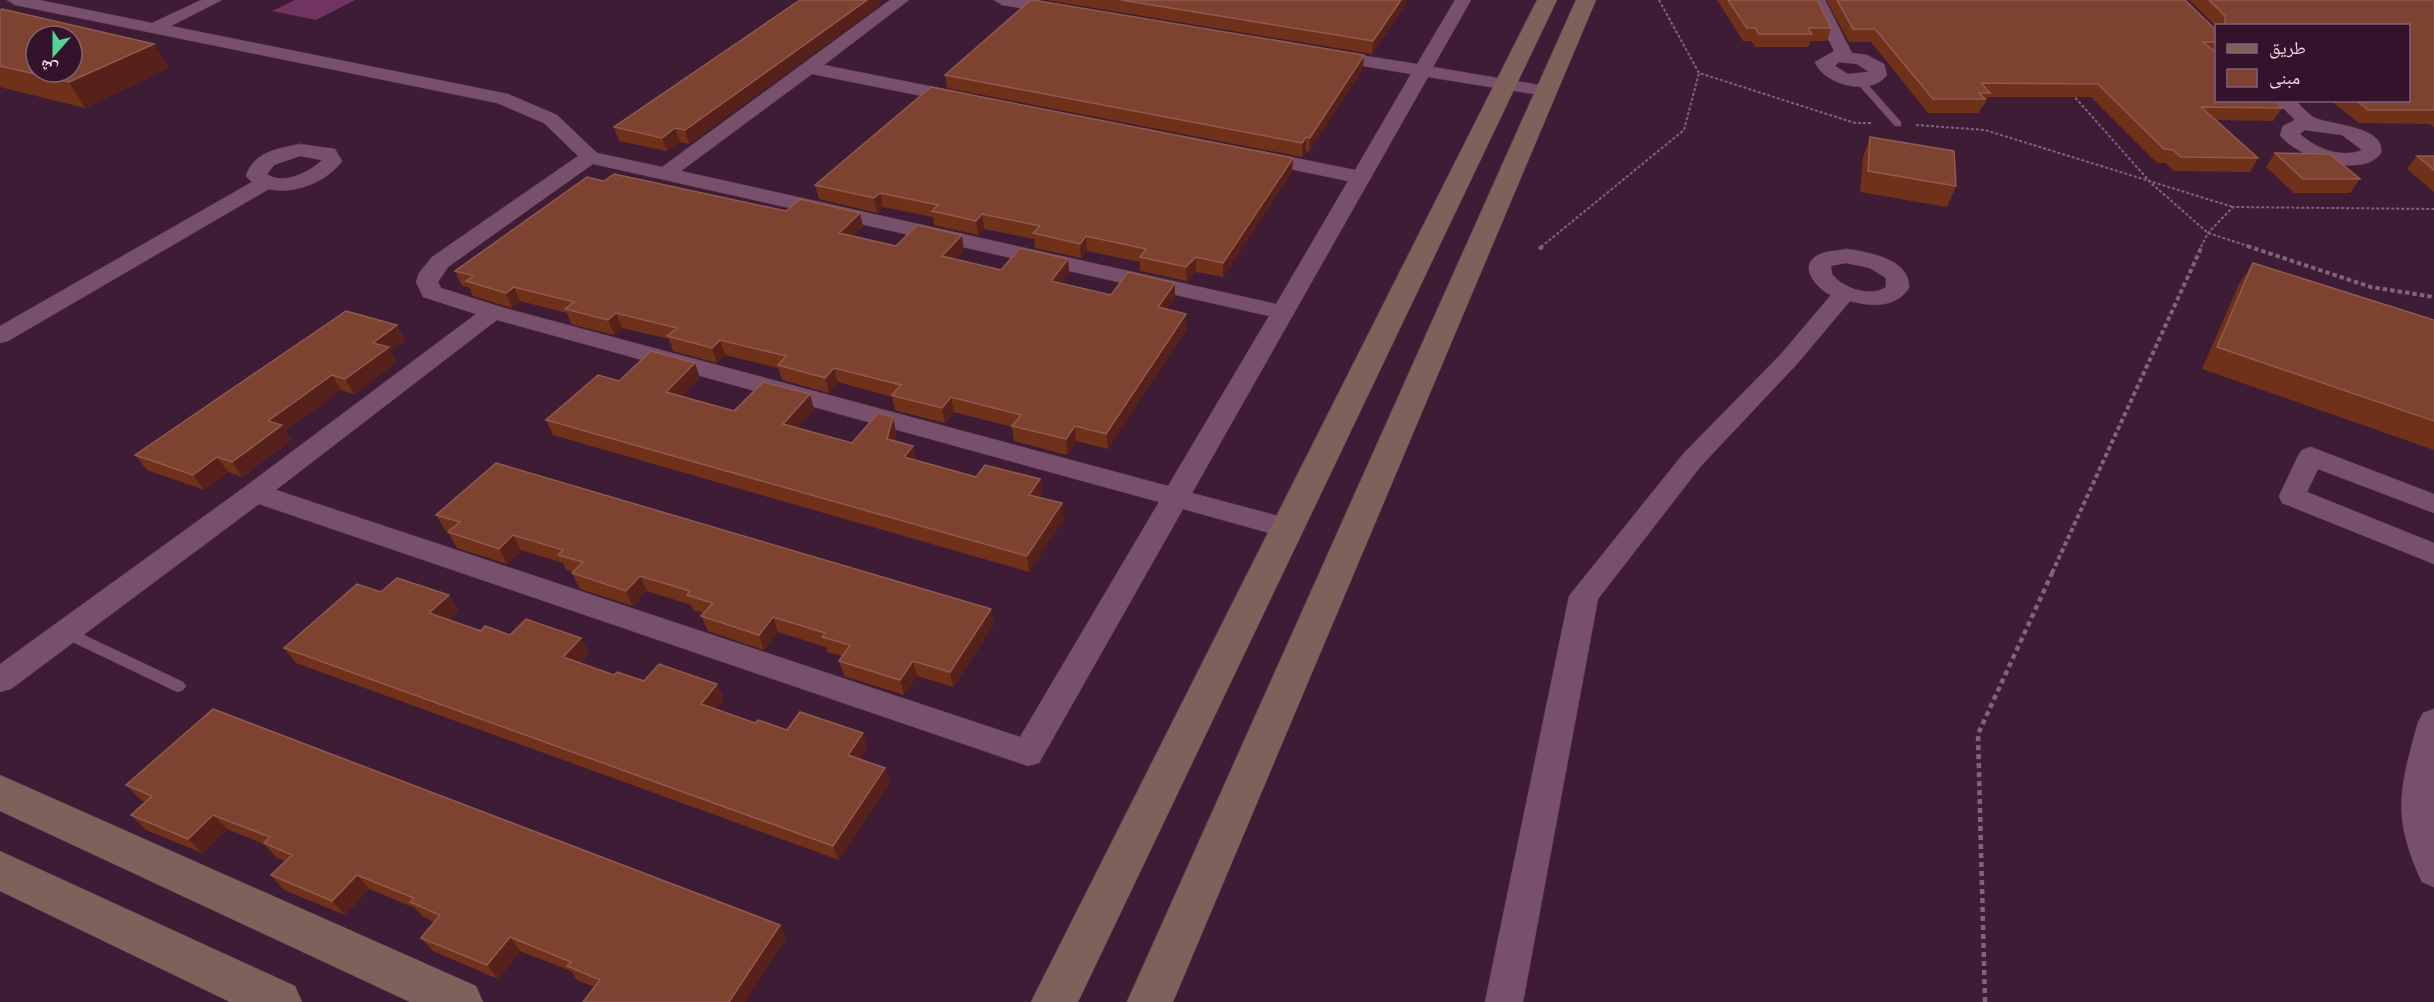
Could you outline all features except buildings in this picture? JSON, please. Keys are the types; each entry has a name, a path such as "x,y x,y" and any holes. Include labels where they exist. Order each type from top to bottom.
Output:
{"street":[{"path":"152,29 214,0"},
{"path":"665,174 901,0"},
{"path":"1002,0 1083,14"},
{"path":"255,493 1028,753 1463,0"},
{"path":"1054,1002 1547,0"},
{"path":"1150,1002 1586,0"},
{"path":"1817,0 1845,56 1831,57 1824,62 1824,66 1832,74 1860,80"},
{"path":"30,1 152,29 501,98 535,108 572,136 590,157 1283,312"},
{"path":"1305,51 1546,91"},
{"path":"809,68 985,103"},
{"path":"2286,102 2310,124"},
{"path":"1243,154 1361,177"},
{"path":"590,157 440,262 430,273 427,282 431,291 493,312 1287,528"},
{"path":"0,336 265,183"},
{"path":"1504,1002 1584,596 1692,460 1789,359 1845,294"},
{"path":"0,680 255,493 493,312"},
{"path":"2434,504 2311,456 2292,496 2434,554"},
{"path":"2434,722 2418,784 2418,823 2434,871"},
{"path":"0,792 460,1002"},
{"path":"0,870 279,1002"}],"lane":[{"path":"1860,80 1898,124"},
{"path":"65,632 178,686"}],"path":[{"path":"1539,249 1684,130 1699,73 1659,0"},
{"path":"1699,73 1855,123 1985,130 2233,207 2434,209"},
{"path":"2065,87 2151,183 2208,233 2371,287 2434,297"},
{"path":"1985,1002 1978,734 2208,233 2233,207"}],"shaded area":[{"path":"295,0 355,0 316,20 272,11"}]}
